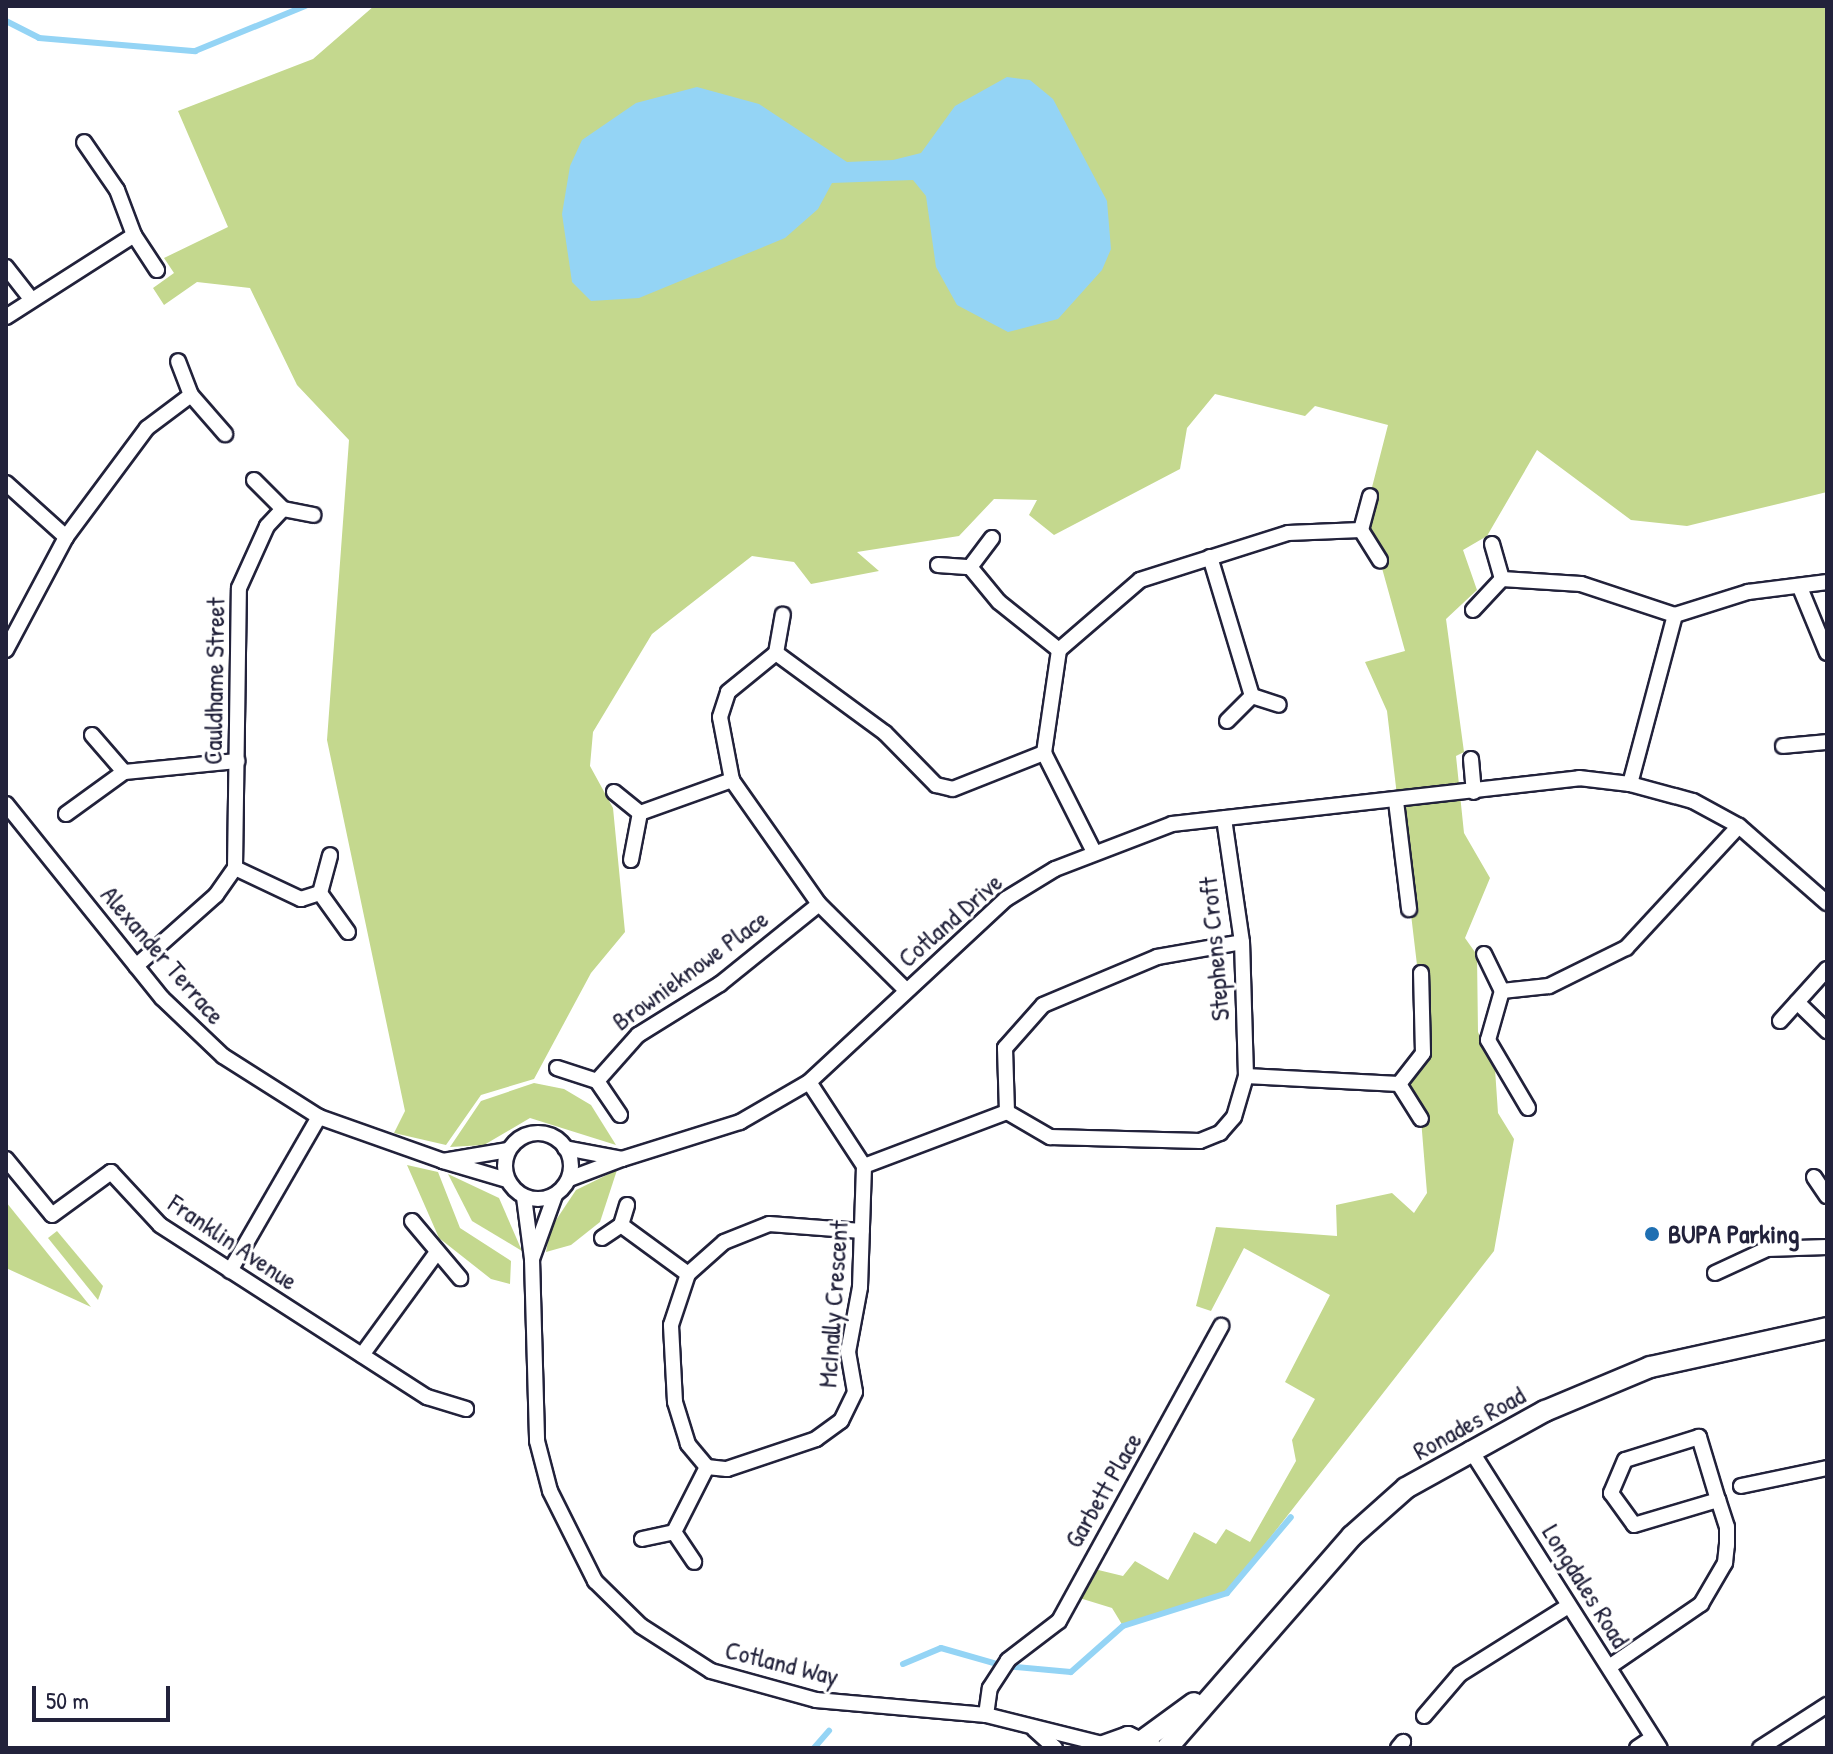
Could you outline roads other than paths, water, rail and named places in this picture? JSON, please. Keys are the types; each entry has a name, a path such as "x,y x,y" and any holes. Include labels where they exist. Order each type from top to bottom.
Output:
{"main road":[{"name":"Ronades Road","path":"1167,1748 1211,1690 1352,1536 1406,1488 1470,1449 1650,1367 1827,1328"},
{"name":"Ronades Road","path":"1147,1744 1211,1690"},
{"path":"1100,1746 1147,1744"}],"street":[{"path":"84,142 117,190 134,235 157,270"},
{"path":"6,317 134,235"},
{"path":"6,267 31,299"},
{"path":"178,361 191,395 225,434"},
{"path":"6,650 66,537 147,428 191,395"},
{"path":"254,480 283,509 313,515"},
{"path":"6,483 66,537"},
{"path":"1370,496 1361,530 1380,561"},
{"name":"Cauldhame Street","path":"235,868 239,588 267,526 283,509"},
{"path":"1094,852 1044,753 1059,650 1140,580 1288,533 1361,530"},
{"path":"970,567 992,538"},
{"path":"1492,544 1502,579"},
{"path":"1210,557 1252,696"},
{"path":"938,565 970,567 999,602 1059,650"},
{"path":"1473,610 1502,579"},
{"path":"1502,579 1581,584 1675,615 1748,592 1801,590 1827,582"},
{"path":"1801,590 1827,653"},
{"path":"783,615 776,653 728,692 720,717 732,780 819,904 906,990"},
{"path":"1630,784 1675,615"},
{"path":"776,653 885,733 936,785 976,786 1044,753"},
{"path":"1252,696 1279,705"},
{"path":"1227,721 1252,696"},
{"path":"92,735 124,772"},
{"path":"1783,746 1827,742"},
{"path":"1471,759 1474,792"},
{"path":"66,814 124,772 237,761"},
{"name":"Cotland Drive","path":"555,1195 569,1179 740,1122 809,1082 1006,899 1094,852 1172,824 1452,795 1579,778 1630,784 1693,801 1739,826 1827,903"},
{"path":"640,813 732,780"},
{"path":"614,792 640,813"},
{"path":"1396,801 1409,909"},
{"name":"Alexander Terrace","path":"6,804 136,966 223,1056 319,1117 443,1161"},
{"path":"631,860 640,813"},
{"name":"Stephens Croft","path":"1007,1112 1050,1137 1200,1141 1234,1117 1246,1076 1242,942 1224,818"},
{"path":"1502,991 1549,986 1626,948 1739,826"},
{"path":"320,893 330,855"},
{"path":"136,966 216,895 235,868 301,899 320,893"},
{"path":"320,893 348,932"},
{"name":"Brownieknowe Place","path":"597,1081 638,1035 720,984 819,904"},
{"path":"809,1082 864,1166 1007,1112 1005,1048 1043,1005 1157,957 1242,942"},
{"path":"1484,954 1502,991 1488,1040 1528,1108"},
{"path":"1780,1021 1827,969"},
{"path":"1399,1084 1423,1053 1421,973"},
{"path":"1797,1002 1827,1031"},
{"path":"557,1068 597,1081 620,1115"},
{"path":"1246,1076 1399,1084"},
{"path":"1399,1084 1421,1119"},
{"path":"230,1271 319,1117"},
{"name":"Cotland Drive","path":"443,1161 508,1150 541,1133 565,1148 622,1159"},
{"path":"565,1148 569,1179"},
{"path":"507,1180 508,1150"},
{"name":"Franklin Avenue","path":"6,1159 52,1215 111,1172 160,1225 427,1397 466,1409"},
{"path":"443,1161 507,1180 524,1197 555,1195"},
{"name":"McInally Crescent","path":"707,1467 727,1469 816,1439 841,1421 855,1392 848,1352 862,1231 864,1166"},
{"path":"1814,1177 1827,1196"},
{"name":"Cotland Way","path":"532,1259 555,1195"},
{"name":"Cotland Way","path":"524,1197 532,1259 537,1441 565,1529 595,1581 641,1626 711,1671 816,1700 986,1715 1100,1746"},
{"path":"602,1238 621,1225 627,1205"},
{"path":"412,1221 435,1255 460,1278"},
{"path":"674,1532 707,1467 688,1444 675,1402 671,1325 688,1274 724,1242 769,1224 862,1231"},
{"path":"621,1225 688,1274"},
{"path":"1715,1273 1767,1249 1827,1247"},
{"path":"362,1355 435,1255"},
{"name":"Garbett Place","path":"986,1715 990,1688 1008,1660 1059,1621 1221,1326"},
{"path":"1609,1667 1701,1604 1725,1563 1718,1500 1699,1437 1625,1460 1611,1493 1640,1526 1674,1509 1718,1500"},
{"name":"Longdales Road","path":"1470,1449 1567,1607 1656,1743"},
{"path":"1741,1486 1827,1468"},
{"path":"642,1539 674,1532"},
{"path":"674,1532 694,1562"},
{"path":"1424,1716 1460,1674 1567,1607"},
{"path":"1760,1748 1827,1705"},
{"name":"Cotland Way","path":"1034,1729 1055,1748"},
{"path":"1637,1748 1656,1743"}],"water":[{"path":"1007,77 1030,80 1053,99 1107,201 1111,249 1102,270 1058,319 1008,332 957,305 936,267 926,196 913,180 832,183 818,209 785,238 639,298 591,301 572,282 562,214 570,166 582,140 636,103 697,87 759,104 847,162 893,160 921,153 955,106"}],"waterway":[{"path":"6,21 39,38 195,51 305,6"},
{"path":"903,1664 941,1648 1004,1666 1071,1672 1123,1626 1227,1593 1291,1517"},
{"path":"814,1748 829,1731"}],"place":[{"name":"BUPA Parking","path":"1652,1234"}]}
